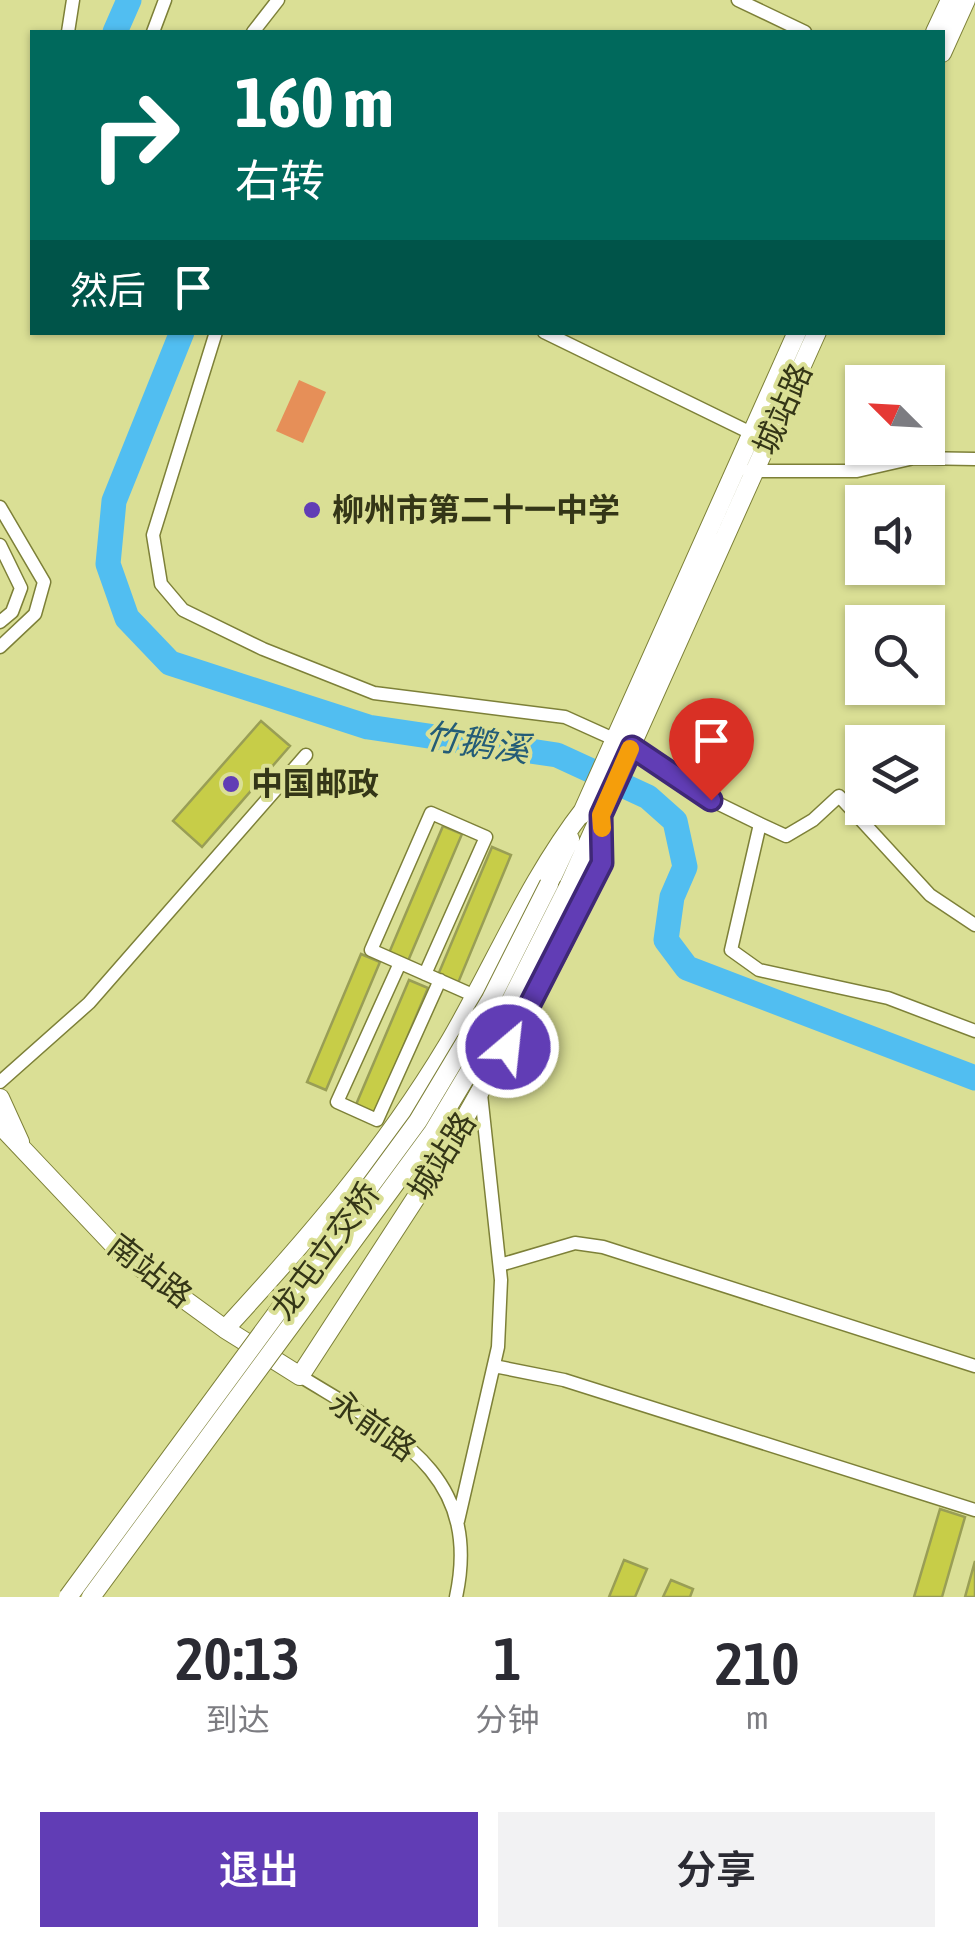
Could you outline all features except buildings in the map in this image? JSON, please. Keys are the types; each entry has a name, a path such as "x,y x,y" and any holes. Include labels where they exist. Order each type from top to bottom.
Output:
{"main road":[{"path":"935,30 950,0"},
{"path":"945,46 966,0"},
{"name":"城站路","path":"745,470 752,433 795,335"},
{"name":"城站路","path":"569,885 595,808 745,470 815,335"},
{"name":"城站路","path":"549,884 595,808"},
{"name":"城站路","path":"225,1329 320,1226 368,1165 476,996 546,858 595,808"},
{"name":"城站路","path":"300,1376 481,1094 602,863 595,808"},
{"name":"龙屯立交桥","path":"68,1597 418,1120 491,999 549,884"},
{"name":"龙屯立交桥","path":"90,1597 433,1132 506,1010 569,885"},
{"name":"南站路","path":"0,1098 20,1142"},
{"name":"南站路","path":"0,1125 122,1254 225,1329 300,1376"}],"street":[{"path":"68,30 73,0"},
{"path":"154,30 165,0"},
{"path":"255,30 278,0"},
{"path":"738,0 802,30"},
{"path":"215,335 153,535 161,584 184,610 263,649 374,693 565,717 711,800 786,836 813,820 839,796 930,895 975,925"},
{"path":"550,335 752,433"},
{"path":"745,470 856,471 914,458 975,458"},
{"path":"0,507 44,582 35,614 0,647"},
{"path":"0,545 22,588 12,612 0,622"},
{"path":"0,1082 90,1003 306,755"},
{"path":"425,974 486,837 431,813 371,950 425,974 476,996"},
{"path":"760,824 730,950 759,970 888,998 975,1031"},
{"path":"400,963 337,1102 376,1120 440,980"},
{"path":"458,1520 494,1366 500,1265 481,1094"},
{"path":"500,1265 575,1243 603,1247 975,1366"},
{"path":"494,1366 564,1380 975,1510"},
{"name":"永前路","path":"300,1376 413,1450 442,1479 458,1520 460,1580 456,1597"}],"shaded area":[{"path":"299,380 326,392 303,443 276,431"}],"waterway":[{"name":"竹鹅溪","path":"116,30 129,0"},
{"name":"竹鹅溪","path":"181,335 114,501 108,564 127,618 170,663 368,727 557,755 648,797 675,821 685,867 672,897 666,940 687,968 975,1078"}],"slow traffic":[{"path":"602,828 601,815 630,749"}],"place":[{"name":"柳州市第二十一中学","path":"312,510"},
{"name":"中国邮政","path":"231,784"}],"route":[{"path":"508,1047 602,863 601,815 632,747 711,800"}]}
